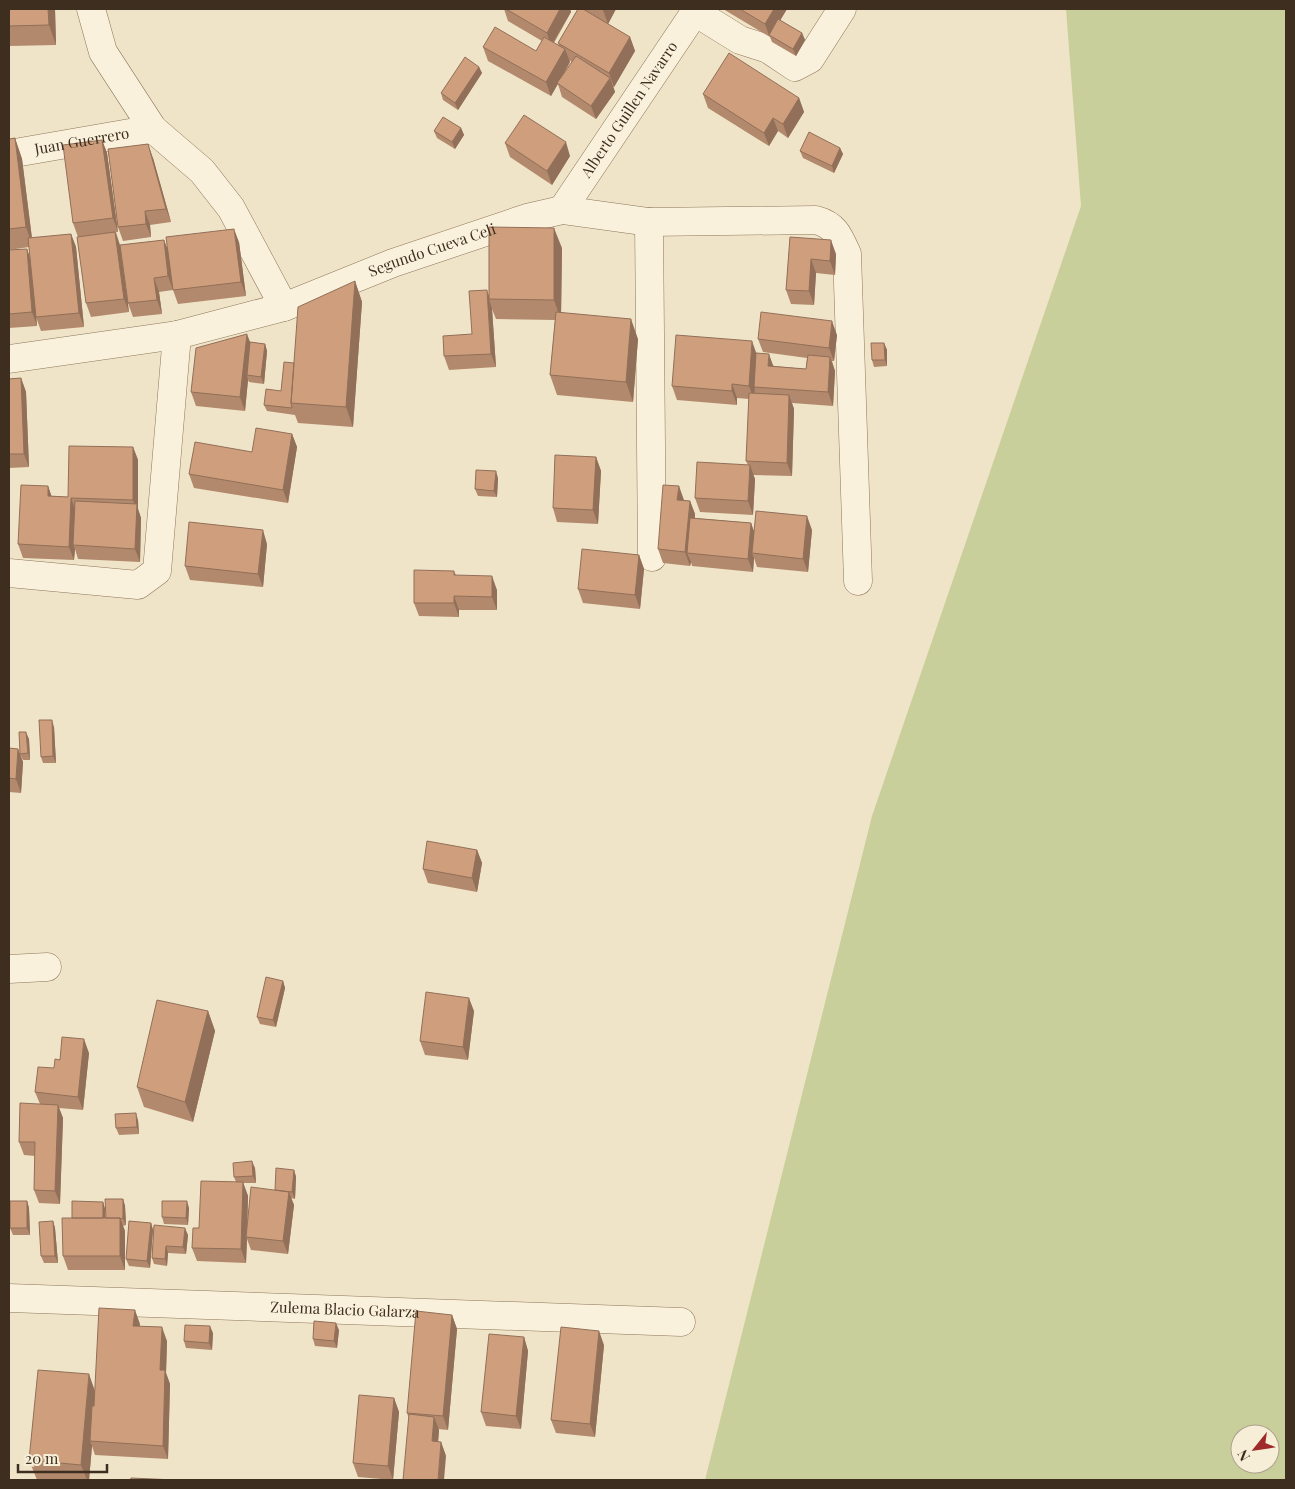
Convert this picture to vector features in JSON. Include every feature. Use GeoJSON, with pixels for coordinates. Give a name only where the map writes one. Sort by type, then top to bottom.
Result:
{"type":"FeatureCollection","features":[{"type":"Feature","properties":{"kind":"street"},"geometry":{"type":"LineString","coordinates":[[91,9],[103,52],[154,129],[202,171],[231,208],[284,307]]}},
{"type":"Feature","properties":{"kind":"street"},"geometry":{"type":"LineString","coordinates":[[696,10],[740,40],[768,49],[795,67],[810,59],[842,9]]}},
{"type":"Feature","properties":{"kind":"street","name":"Alberto Guillen Navarro"},"geometry":{"type":"LineString","coordinates":[[562,210],[696,10]]}},
{"type":"Feature","properties":{"kind":"street","name":"Juan Guerrero"},"geometry":{"type":"LineString","coordinates":[[9,154],[154,129]]}},
{"type":"Feature","properties":{"kind":"street","name":"Segundo Cueva Celi"},"geometry":{"type":"LineString","coordinates":[[9,359],[177,335],[284,307],[394,263],[527,218],[562,210],[649,222],[816,220],[827,223],[836,230],[847,254],[858,582]]}},
{"type":"Feature","properties":{"kind":"street"},"geometry":{"type":"LineString","coordinates":[[649,222],[652,557]]}},
{"type":"Feature","properties":{"kind":"street"},"geometry":{"type":"LineString","coordinates":[[9,573],[138,585],[157,571],[177,335]]}},
{"type":"Feature","properties":{"kind":"street"},"geometry":{"type":"LineString","coordinates":[[9,969],[47,967]]}},
{"type":"Feature","properties":{"kind":"street","name":"Zulema Blacio Galarza"},"geometry":{"type":"LineString","coordinates":[[9,1298],[681,1322]]}},
{"type":"Feature","properties":{"kind":"green space"},"geometry":{"type":"Polygon","coordinates":[[[1066,9],[1286,9],[1286,1480],[705,1480],[872,816],[1081,206],[1066,9]]]}},
{"type":"Feature","properties":{"kind":"building"},"geometry":{"type":"Polygon","coordinates":[[[9,9],[48,9],[49,25],[9,26],[9,9]]]}},
{"type":"Feature","properties":{"kind":"building"},"geometry":{"type":"Polygon","coordinates":[[[506,9],[560,9],[547,33],[506,9]]]}},
{"type":"Feature","properties":{"kind":"building"},"geometry":{"type":"Polygon","coordinates":[[[578,9],[583,9],[630,37],[609,73],[558,43],[578,9]]]}},
{"type":"Feature","properties":{"kind":"building"},"geometry":{"type":"Polygon","coordinates":[[[740,9],[774,9],[765,24],[740,9]]]}},
{"type":"Feature","properties":{"kind":"building"},"geometry":{"type":"Polygon","coordinates":[[[778,19],[802,33],[793,49],[769,35],[778,19]]]}},
{"type":"Feature","properties":{"kind":"building"},"geometry":{"type":"Polygon","coordinates":[[[495,27],[536,51],[544,37],[565,49],[546,82],[483,47],[495,27]]]}},
{"type":"Feature","properties":{"kind":"building"},"geometry":{"type":"Polygon","coordinates":[[[729,53],[799,98],[783,124],[773,118],[764,133],[703,94],[729,53]]]}},
{"type":"Feature","properties":{"kind":"building"},"geometry":{"type":"Polygon","coordinates":[[[576,56],[610,78],[591,106],[557,83],[576,56]]]}},
{"type":"Feature","properties":{"kind":"building"},"geometry":{"type":"Polygon","coordinates":[[[465,57],[479,67],[455,103],[441,93],[465,57]]]}},
{"type":"Feature","properties":{"kind":"building"},"geometry":{"type":"Polygon","coordinates":[[[524,115],[566,142],[547,171],[505,143],[524,115]]]}},
{"type":"Feature","properties":{"kind":"building"},"geometry":{"type":"Polygon","coordinates":[[[443,117],[461,128],[452,142],[434,131],[443,117]]]}},
{"type":"Feature","properties":{"kind":"building"},"geometry":{"type":"Polygon","coordinates":[[[809,132],[840,148],[832,166],[800,151],[809,132]]]}},
{"type":"Feature","properties":{"kind":"building"},"geometry":{"type":"Polygon","coordinates":[[[15,138],[26,227],[9,229],[9,139],[15,138]]]}},
{"type":"Feature","properties":{"kind":"building"},"geometry":{"type":"Polygon","coordinates":[[[102,140],[113,218],[73,223],[63,145],[102,140]]]}},
{"type":"Feature","properties":{"kind":"building"},"geometry":{"type":"Polygon","coordinates":[[[148,144],[166,209],[145,211],[146,224],[118,227],[108,149],[148,144]]]}},
{"type":"Feature","properties":{"kind":"building"},"geometry":{"type":"Polygon","coordinates":[[[489,227],[554,228],[554,300],[489,299],[489,227]]]}},
{"type":"Feature","properties":{"kind":"building"},"geometry":{"type":"Polygon","coordinates":[[[234,229],[241,282],[173,290],[166,237],[234,229]]]}},
{"type":"Feature","properties":{"kind":"building"},"geometry":{"type":"Polygon","coordinates":[[[115,232],[124,299],[86,303],[77,237],[115,232]]]}},
{"type":"Feature","properties":{"kind":"building"},"geometry":{"type":"Polygon","coordinates":[[[71,234],[79,313],[36,317],[28,238],[71,234]]]}},
{"type":"Feature","properties":{"kind":"building"},"geometry":{"type":"Polygon","coordinates":[[[790,237],[831,240],[830,261],[811,259],[809,291],[786,290],[790,237]]]}},
{"type":"Feature","properties":{"kind":"building"},"geometry":{"type":"Polygon","coordinates":[[[164,240],[168,276],[154,278],[157,300],[128,303],[120,245],[164,240]]]}},
{"type":"Feature","properties":{"kind":"building"},"geometry":{"type":"Polygon","coordinates":[[[27,249],[32,312],[9,314],[9,250],[27,249]]]}},
{"type":"Feature","properties":{"kind":"building"},"geometry":{"type":"Polygon","coordinates":[[[355,281],[346,407],[291,403],[298,307],[355,281]]]}},
{"type":"Feature","properties":{"kind":"building"},"geometry":{"type":"Polygon","coordinates":[[[487,290],[491,354],[444,356],[443,336],[472,334],[469,291],[487,290]]]}},
{"type":"Feature","properties":{"kind":"building"},"geometry":{"type":"Polygon","coordinates":[[[556,312],[631,319],[626,382],[550,375],[556,312]]]}},
{"type":"Feature","properties":{"kind":"building"},"geometry":{"type":"Polygon","coordinates":[[[761,312],[832,321],[829,348],[758,339],[761,312]]]}},
{"type":"Feature","properties":{"kind":"building"},"geometry":{"type":"Polygon","coordinates":[[[247,334],[240,397],[191,392],[196,348],[247,334]]]}},
{"type":"Feature","properties":{"kind":"building"},"geometry":{"type":"Polygon","coordinates":[[[676,335],[752,341],[749,386],[732,384],[732,391],[672,386],[676,335]]]}},
{"type":"Feature","properties":{"kind":"building"},"geometry":{"type":"Polygon","coordinates":[[[250,342],[265,344],[261,377],[247,375],[250,342]]]}},
{"type":"Feature","properties":{"kind":"building"},"geometry":{"type":"Polygon","coordinates":[[[871,343],[884,343],[885,360],[872,360],[871,343]]]}},
{"type":"Feature","properties":{"kind":"building"},"geometry":{"type":"Polygon","coordinates":[[[756,353],[769,354],[768,366],[806,369],[808,355],[830,357],[828,392],[754,387],[756,353]]]}},
{"type":"Feature","properties":{"kind":"building"},"geometry":{"type":"Polygon","coordinates":[[[284,362],[294,363],[292,408],[264,405],[266,389],[281,391],[284,362]]]}},
{"type":"Feature","properties":{"kind":"building"},"geometry":{"type":"Polygon","coordinates":[[[21,378],[24,454],[9,454],[9,379],[21,378]]]}},
{"type":"Feature","properties":{"kind":"building"},"geometry":{"type":"Polygon","coordinates":[[[749,393],[789,395],[787,463],[746,461],[749,393]]]}},
{"type":"Feature","properties":{"kind":"building"},"geometry":{"type":"Polygon","coordinates":[[[256,428],[292,434],[283,490],[189,474],[195,442],[252,452],[256,428]]]}},
{"type":"Feature","properties":{"kind":"building"},"geometry":{"type":"Polygon","coordinates":[[[69,446],[133,447],[133,500],[71,498],[69,547],[18,544],[21,485],[48,486],[48,496],[68,497],[69,446]]]}},
{"type":"Feature","properties":{"kind":"building"},"geometry":{"type":"Polygon","coordinates":[[[555,455],[596,457],[593,510],[553,508],[555,455]]]}},
{"type":"Feature","properties":{"kind":"building"},"geometry":{"type":"Polygon","coordinates":[[[697,462],[750,465],[748,501],[695,498],[697,462]]]}},
{"type":"Feature","properties":{"kind":"building"},"geometry":{"type":"Polygon","coordinates":[[[476,470],[496,471],[494,491],[475,489],[476,470]]]}},
{"type":"Feature","properties":{"kind":"building"},"geometry":{"type":"Polygon","coordinates":[[[663,485],[679,486],[677,500],[690,501],[685,552],[658,549],[663,485]]]}},
{"type":"Feature","properties":{"kind":"building"},"geometry":{"type":"Polygon","coordinates":[[[75,501],[137,504],[135,549],[73,545],[75,501]]]}},
{"type":"Feature","properties":{"kind":"building"},"geometry":{"type":"Polygon","coordinates":[[[756,511],[807,516],[803,559],[752,553],[756,511]]]}},
{"type":"Feature","properties":{"kind":"building"},"geometry":{"type":"Polygon","coordinates":[[[690,518],[751,523],[748,559],[687,553],[690,518]]]}},
{"type":"Feature","properties":{"kind":"building"},"geometry":{"type":"Polygon","coordinates":[[[189,522],[263,530],[258,574],[185,566],[189,522]]]}},
{"type":"Feature","properties":{"kind":"building"},"geometry":{"type":"Polygon","coordinates":[[[582,549],[639,555],[635,595],[578,589],[582,549]]]}},
{"type":"Feature","properties":{"kind":"building"},"geometry":{"type":"Polygon","coordinates":[[[414,570],[454,571],[454,575],[492,576],[492,597],[454,596],[454,603],[414,603],[414,570]]]}},
{"type":"Feature","properties":{"kind":"building"},"geometry":{"type":"Polygon","coordinates":[[[39,720],[52,720],[53,756],[41,757],[39,720]]]}},
{"type":"Feature","properties":{"kind":"building"},"geometry":{"type":"Polygon","coordinates":[[[19,732],[26,732],[28,753],[20,754],[19,732]]]}},
{"type":"Feature","properties":{"kind":"building"},"geometry":{"type":"Polygon","coordinates":[[[9,748],[18,749],[16,779],[9,778],[9,748]]]}},
{"type":"Feature","properties":{"kind":"building"},"geometry":{"type":"Polygon","coordinates":[[[427,841],[477,850],[472,878],[423,869],[427,841]]]}},
{"type":"Feature","properties":{"kind":"building"},"geometry":{"type":"Polygon","coordinates":[[[266,977],[283,981],[273,1020],[257,1017],[266,977]]]}},
{"type":"Feature","properties":{"kind":"building"},"geometry":{"type":"Polygon","coordinates":[[[426,992],[469,998],[463,1047],[420,1041],[426,992]]]}},
{"type":"Feature","properties":{"kind":"building"},"geometry":{"type":"Polygon","coordinates":[[[157,1000],[208,1011],[185,1102],[137,1087],[157,1000]]]}},
{"type":"Feature","properties":{"kind":"building"},"geometry":{"type":"Polygon","coordinates":[[[62,1037],[84,1039],[78,1097],[35,1092],[38,1067],[54,1068],[55,1059],[60,1060],[62,1037]]]}},
{"type":"Feature","properties":{"kind":"building"},"geometry":{"type":"Polygon","coordinates":[[[20,1103],[58,1105],[55,1191],[34,1190],[35,1142],[19,1142],[20,1103]]]}},
{"type":"Feature","properties":{"kind":"building"},"geometry":{"type":"Polygon","coordinates":[[[136,1113],[137,1127],[116,1128],[115,1114],[136,1113]]]}},
{"type":"Feature","properties":{"kind":"building"},"geometry":{"type":"Polygon","coordinates":[[[252,1161],[253,1176],[234,1177],[233,1163],[252,1161]]]}},
{"type":"Feature","properties":{"kind":"building"},"geometry":{"type":"Polygon","coordinates":[[[276,1168],[294,1170],[292,1192],[275,1190],[276,1168]]]}},
{"type":"Feature","properties":{"kind":"building"},"geometry":{"type":"Polygon","coordinates":[[[201,1181],[243,1182],[241,1249],[192,1248],[193,1228],[199,1228],[201,1181]]]}},
{"type":"Feature","properties":{"kind":"building"},"geometry":{"type":"Polygon","coordinates":[[[251,1187],[289,1192],[283,1241],[246,1237],[251,1187]]]}},
{"type":"Feature","properties":{"kind":"building"},"geometry":{"type":"Polygon","coordinates":[[[105,1199],[123,1199],[123,1218],[106,1218],[105,1199]]]}},
{"type":"Feature","properties":{"kind":"building"},"geometry":{"type":"Polygon","coordinates":[[[10,1201],[27,1201],[27,1228],[10,1228],[10,1201]]]}},
{"type":"Feature","properties":{"kind":"building"},"geometry":{"type":"Polygon","coordinates":[[[72,1201],[103,1202],[103,1218],[72,1218],[72,1201]]]}},
{"type":"Feature","properties":{"kind":"building"},"geometry":{"type":"Polygon","coordinates":[[[162,1201],[187,1201],[186,1218],[162,1217],[162,1201]]]}},
{"type":"Feature","properties":{"kind":"building"},"geometry":{"type":"Polygon","coordinates":[[[62,1218],[120,1218],[120,1256],[63,1256],[62,1218]]]}},
{"type":"Feature","properties":{"kind":"building"},"geometry":{"type":"Polygon","coordinates":[[[53,1221],[55,1256],[41,1256],[39,1222],[53,1221]]]}},
{"type":"Feature","properties":{"kind":"building"},"geometry":{"type":"Polygon","coordinates":[[[129,1221],[151,1223],[147,1261],[126,1259],[129,1221]]]}},
{"type":"Feature","properties":{"kind":"building"},"geometry":{"type":"Polygon","coordinates":[[[154,1225],[185,1228],[183,1247],[166,1246],[165,1259],[152,1258],[154,1225]]]}},
{"type":"Feature","properties":{"kind":"building"},"geometry":{"type":"Polygon","coordinates":[[[99,1308],[135,1310],[133,1326],[162,1327],[160,1370],[165,1370],[163,1446],[90,1441],[92,1406],[94,1406],[99,1308]]]}},
{"type":"Feature","properties":{"kind":"building"},"geometry":{"type":"Polygon","coordinates":[[[416,1311],[452,1315],[443,1416],[407,1413],[416,1311]]]}},
{"type":"Feature","properties":{"kind":"building"},"geometry":{"type":"Polygon","coordinates":[[[314,1321],[336,1323],[334,1341],[313,1339],[314,1321]]]}},
{"type":"Feature","properties":{"kind":"building"},"geometry":{"type":"Polygon","coordinates":[[[185,1325],[210,1326],[209,1343],[184,1341],[185,1325]]]}},
{"type":"Feature","properties":{"kind":"building"},"geometry":{"type":"Polygon","coordinates":[[[561,1327],[599,1331],[590,1424],[551,1420],[561,1327]]]}},
{"type":"Feature","properties":{"kind":"building"},"geometry":{"type":"Polygon","coordinates":[[[489,1334],[524,1337],[516,1416],[481,1412],[489,1334]]]}},
{"type":"Feature","properties":{"kind":"building"},"geometry":{"type":"Polygon","coordinates":[[[38,1370],[89,1374],[81,1465],[29,1460],[38,1370]]]}},
{"type":"Feature","properties":{"kind":"building"},"geometry":{"type":"Polygon","coordinates":[[[359,1395],[394,1398],[388,1466],[353,1463],[359,1395]]]}},
{"type":"Feature","properties":{"kind":"building"},"geometry":{"type":"Polygon","coordinates":[[[409,1414],[434,1417],[432,1441],[441,1442],[438,1480],[403,1480],[409,1414]]]}},
{"type":"Feature","properties":{"kind":"building"},"geometry":{"type":"Polygon","coordinates":[[[131,1478],[175,1480],[130,1480],[131,1478]]]}}]}
